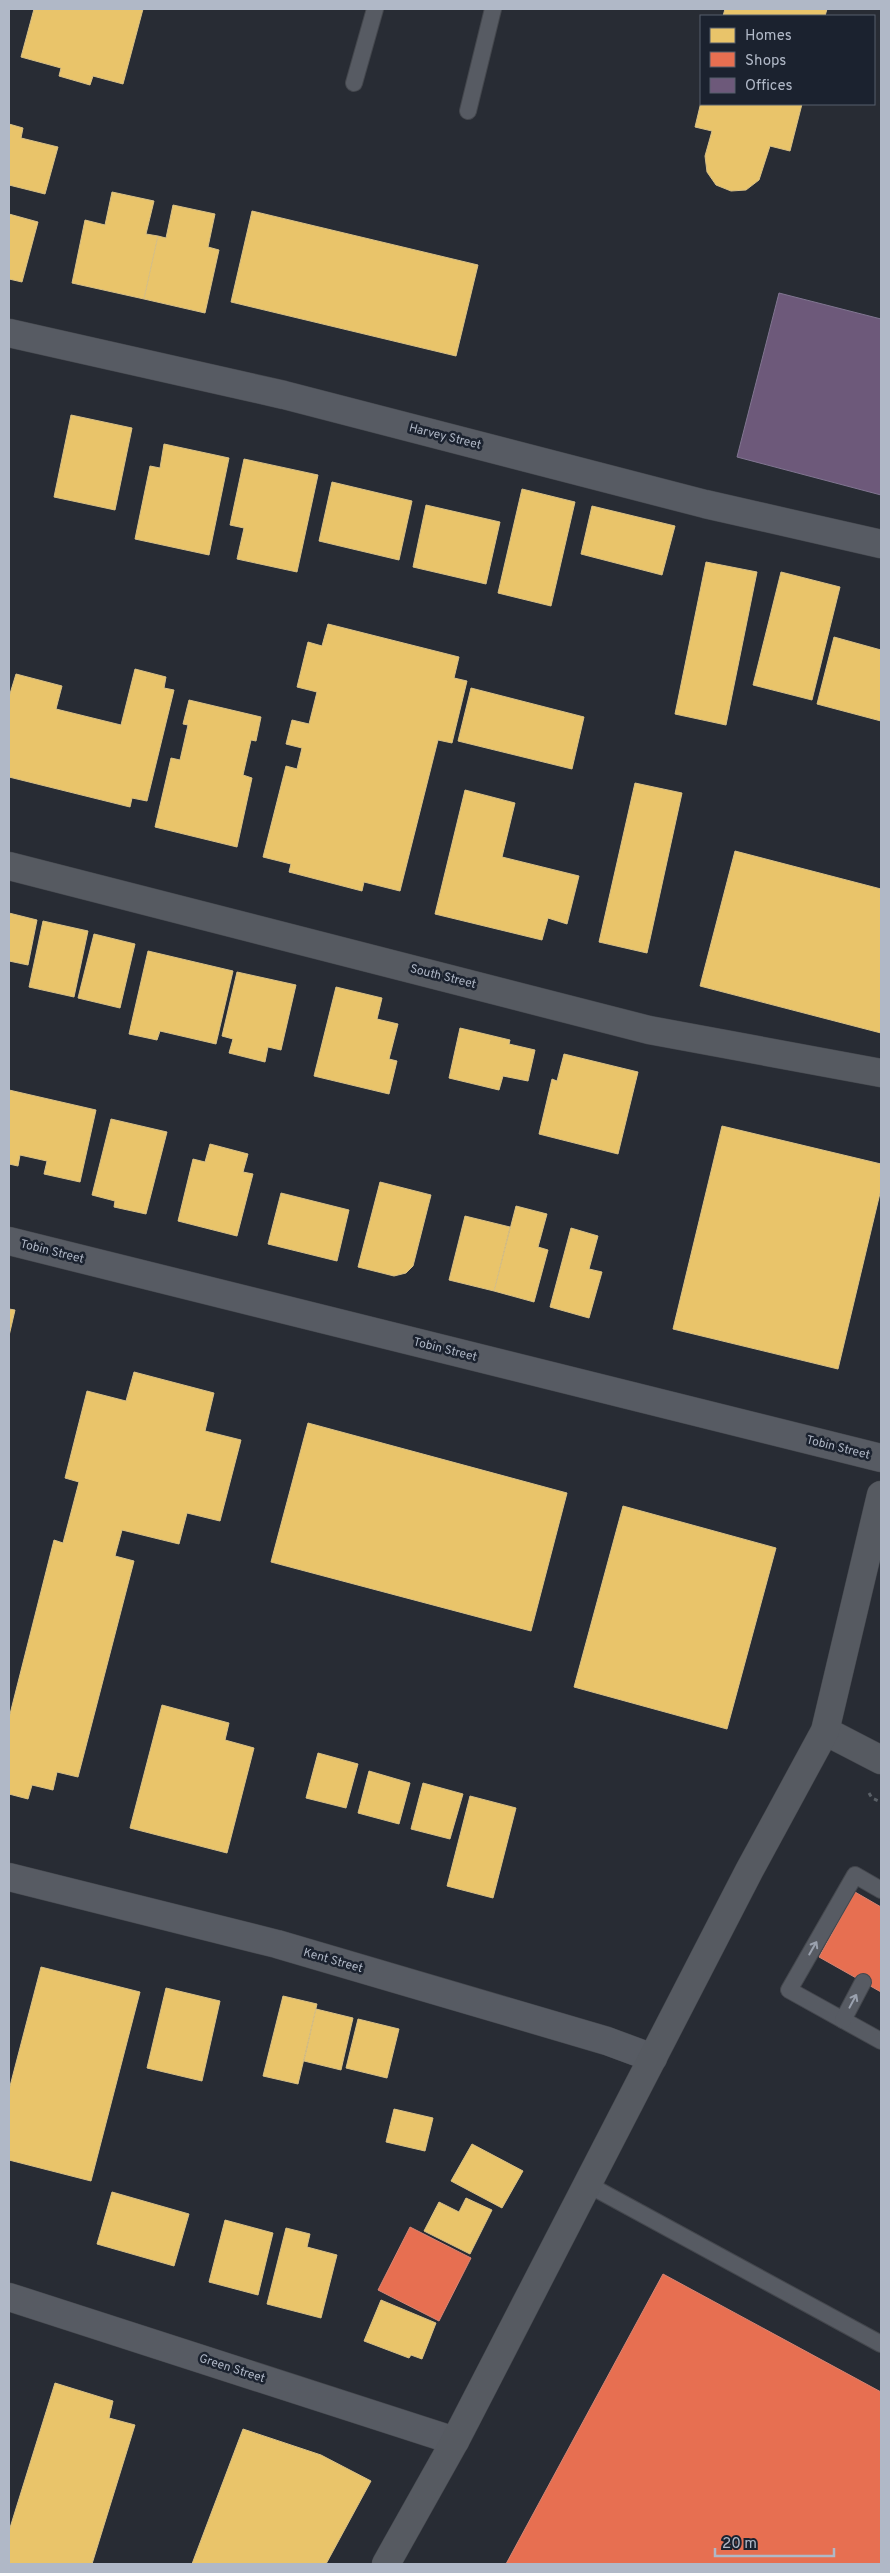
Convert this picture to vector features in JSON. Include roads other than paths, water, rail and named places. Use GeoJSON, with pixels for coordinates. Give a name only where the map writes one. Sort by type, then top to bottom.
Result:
{"type":"FeatureCollection","features":[{"type":"Feature","properties":{"kind":"street","name":"Harvey Street"},"geometry":{"type":"LineString","coordinates":[[9,333],[284,395],[706,504],[881,544]]}},
{"type":"Feature","properties":{"kind":"street","name":"South Street"},"geometry":{"type":"LineString","coordinates":[[9,866],[649,1030],[881,1074]]}},
{"type":"Feature","properties":{"kind":"street","name":"Tobin Street"},"geometry":{"type":"LineString","coordinates":[[9,1241],[881,1458]]}},
{"type":"Feature","properties":{"kind":"street"},"geometry":{"type":"LineString","coordinates":[[389,2563],[455,2441],[749,1872],[825,1731],[881,1495]]}},
{"type":"Feature","properties":{"kind":"street"},"geometry":{"type":"LineString","coordinates":[[825,1731],[881,1760]]}},
{"type":"Feature","properties":{"kind":"street","name":"Kent Street"},"geometry":{"type":"LineString","coordinates":[[9,1877],[277,1944],[607,2041],[653,2058]]}},
{"type":"Feature","properties":{"kind":"street","name":"Green Street"},"geometry":{"type":"LineString","coordinates":[[9,2297],[455,2441]]}},
{"type":"Feature","properties":{"kind":"lane"},"geometry":{"type":"LineString","coordinates":[[354,83],[374,9]]}},
{"type":"Feature","properties":{"kind":"lane"},"geometry":{"type":"LineString","coordinates":[[468,111],[493,9]]}},
{"type":"Feature","properties":{"kind":"lane"},"geometry":{"type":"LineString","coordinates":[[881,1890],[855,1875],[789,1990],[881,2041]]}},
{"type":"Feature","properties":{"kind":"lane"},"geometry":{"type":"LineString","coordinates":[[843,2020],[863,1982]]}},
{"type":"Feature","properties":{"kind":"lane"},"geometry":{"type":"LineString","coordinates":[[587,2184],[881,2344]]}}]}
